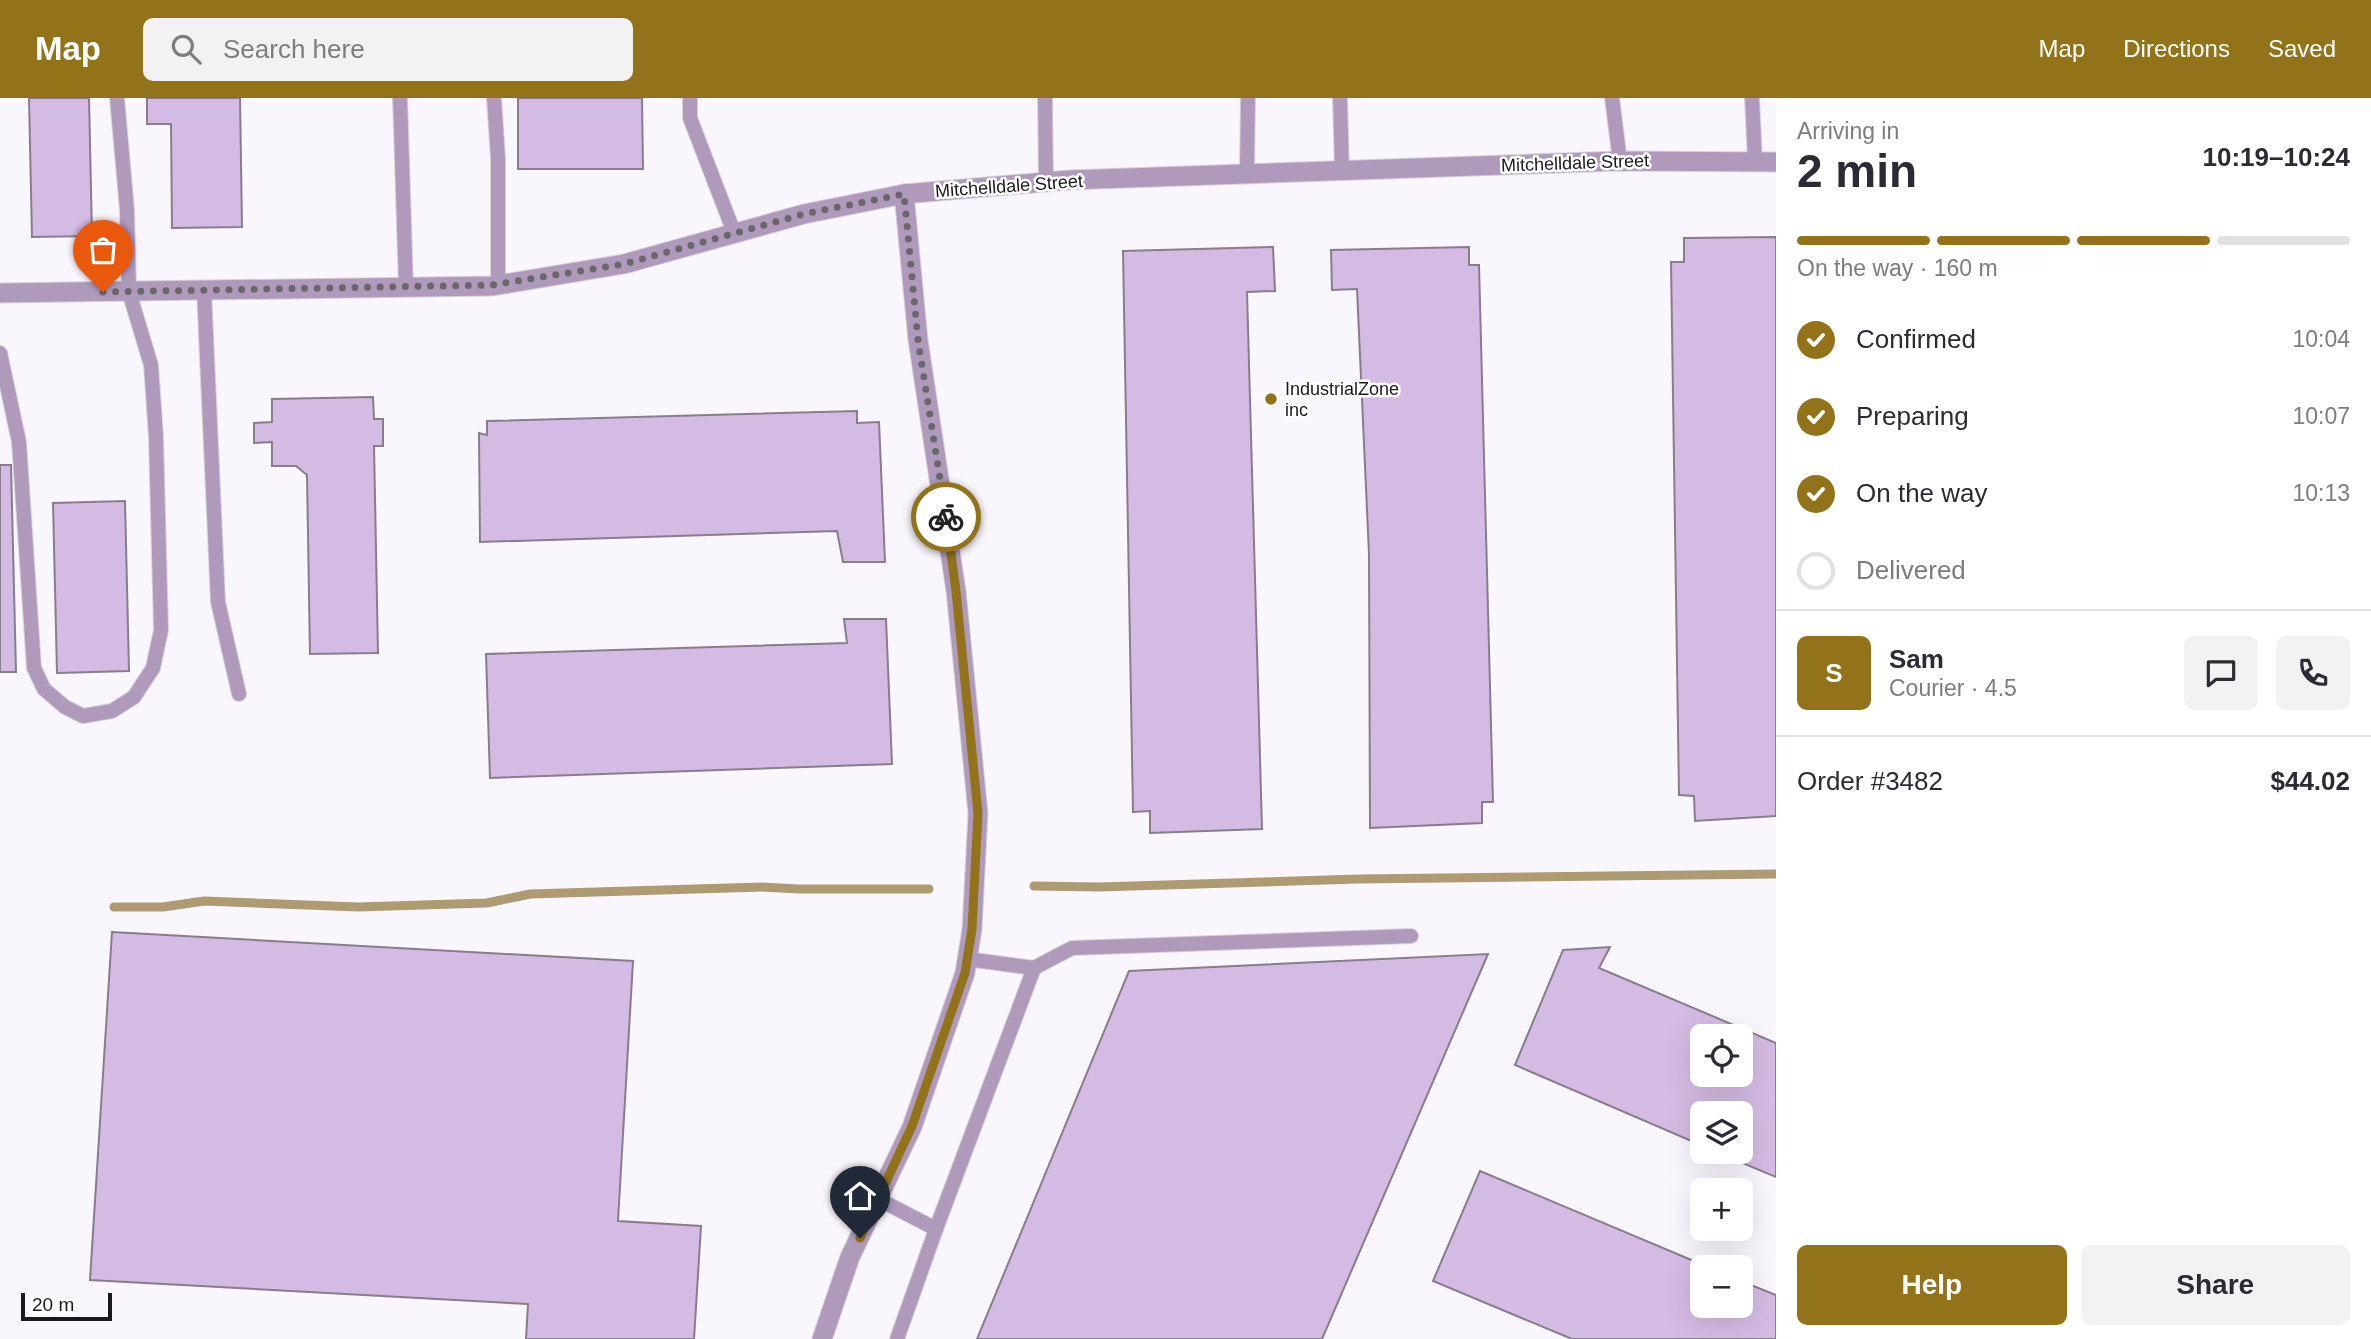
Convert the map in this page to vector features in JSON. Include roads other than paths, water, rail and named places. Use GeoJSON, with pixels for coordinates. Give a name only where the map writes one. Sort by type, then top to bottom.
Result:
{"type":"FeatureCollection","features":[{"type":"Feature","properties":{"kind":"street","name":"Mitchelldale Street"},"geometry":{"type":"LineString","coordinates":[[0,293],[498,285],[624,264],[804,214],[904,194],[1046,182],[1620,161],[1776,162]]}},
{"type":"Feature","properties":{"kind":"street"},"geometry":{"type":"LineString","coordinates":[[822,1339],[850,1257],[912,1126],[965,973],[972,929],[978,813],[956,591],[918,340],[904,194]]}},
{"type":"Feature","properties":{"kind":"lane"},"geometry":{"type":"LineString","coordinates":[[0,353],[19,442],[34,667],[44,689],[65,707],[83,716],[112,711],[134,697],[153,668],[161,630],[156,437],[151,365],[129,292],[127,210],[117,98]]}},
{"type":"Feature","properties":{"kind":"lane"},"geometry":{"type":"LineString","coordinates":[[400,98],[406,287]]}},
{"type":"Feature","properties":{"kind":"lane"},"geometry":{"type":"LineString","coordinates":[[494,98],[498,158],[498,285]]}},
{"type":"Feature","properties":{"kind":"lane"},"geometry":{"type":"LineString","coordinates":[[690,98],[690,118],[735,235]]}},
{"type":"Feature","properties":{"kind":"lane"},"geometry":{"type":"LineString","coordinates":[[1045,98],[1046,182]]}},
{"type":"Feature","properties":{"kind":"lane"},"geometry":{"type":"LineString","coordinates":[[1247,174],[1248,98]]}},
{"type":"Feature","properties":{"kind":"lane"},"geometry":{"type":"LineString","coordinates":[[1340,98],[1342,171]]}},
{"type":"Feature","properties":{"kind":"lane"},"geometry":{"type":"LineString","coordinates":[[1612,98],[1620,161]]}},
{"type":"Feature","properties":{"kind":"lane"},"geometry":{"type":"LineString","coordinates":[[1752,98],[1755,162]]}},
{"type":"Feature","properties":{"kind":"lane"},"geometry":{"type":"LineString","coordinates":[[204,290],[218,602],[239,694]]}},
{"type":"Feature","properties":{"kind":"lane"},"geometry":{"type":"LineString","coordinates":[[967,960],[1034,968],[1072,948],[1411,936]]}},
{"type":"Feature","properties":{"kind":"lane"},"geometry":{"type":"LineString","coordinates":[[897,1339],[1034,968]]}},
{"type":"Feature","properties":{"kind":"lane"},"geometry":{"type":"LineString","coordinates":[[878,1199],[936,1229]]}},
{"type":"Feature","properties":{"kind":"waterway"},"geometry":{"type":"LineString","coordinates":[[1034,886],[1776,874]]}},
{"type":"Feature","properties":{"kind":"waterway"},"geometry":{"type":"LineString","coordinates":[[114,907],[163,907],[204,901],[358,907],[487,903],[530,894],[762,887],[929,889]]}},
{"type":"Feature","properties":{"kind":"place","name":"IndustrialZone inc"},"geometry":{"type":"Point","coordinates":[1271,399]}}]}
